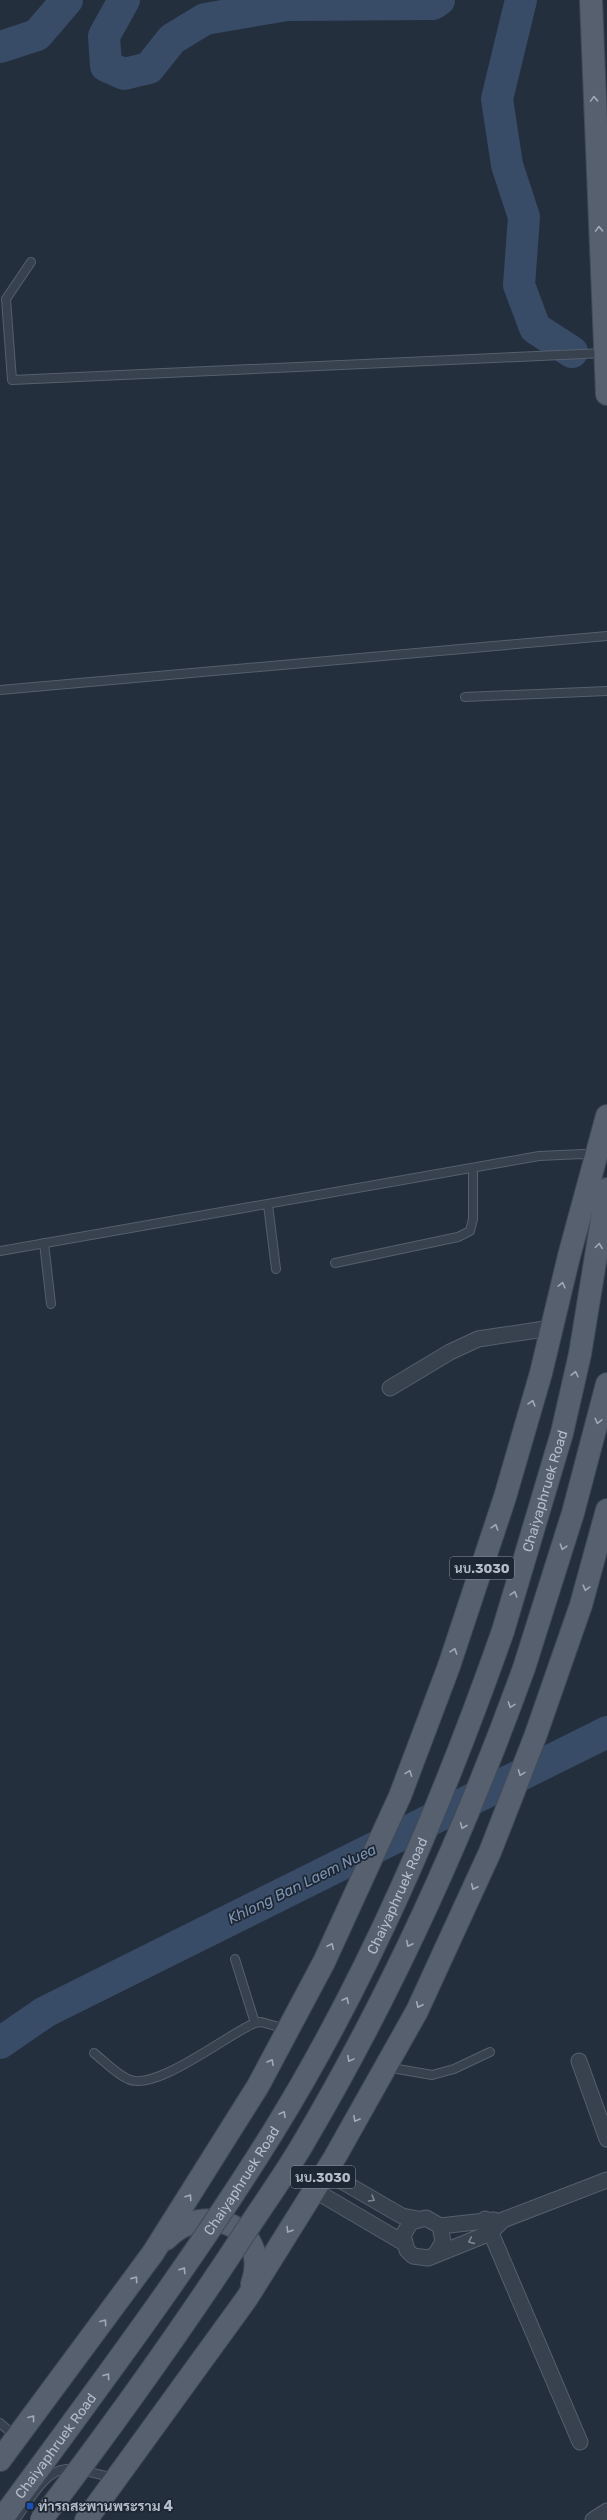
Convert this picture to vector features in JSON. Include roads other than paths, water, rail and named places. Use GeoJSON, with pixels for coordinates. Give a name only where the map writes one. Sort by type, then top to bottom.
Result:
{"type":"FeatureCollection","features":[{"type":"Feature","properties":{"kind":"main road"},"geometry":{"type":"LineString","coordinates":[[591,0],[607,394]]}},
{"type":"Feature","properties":{"kind":"main road"},"geometry":{"type":"LineString","coordinates":[[552,1325],[595,1156],[607,1116]]}},
{"type":"Feature","properties":{"kind":"main road","name":"Chaiyaphruek Road"},"geometry":{"type":"LineString","coordinates":[[1,2520],[168,2292],[273,2132],[346,2001],[416,1855],[451,1774],[503,1631],[562,1433],[581,1347],[607,1189]]}},
{"type":"Feature","properties":{"kind":"main road","name":"นบ.3030"},"geometry":{"type":"LineString","coordinates":[[0,2460],[153,2253],[225,2141],[289,2030],[353,1899],[393,1808],[400,1796],[449,1666],[505,1497],[552,1325]]}},
{"type":"Feature","properties":{"kind":"main road"},"geometry":{"type":"LineString","coordinates":[[41,2520],[198,2304],[308,2135],[416,1932],[476,1794],[524,1668],[573,1513],[607,1384]]}},
{"type":"Feature","properties":{"kind":"main road","name":"นบ.3030"},"geometry":{"type":"LineString","coordinates":[[86,2520],[247,2298],[326,2172],[417,2011],[490,1852],[535,1737],[601,1548],[607,1510]]}},
{"type":"Feature","properties":{"kind":"main road"},"geometry":{"type":"LineString","coordinates":[[153,2253],[181,2226],[203,2220],[226,2222],[238,2229],[251,2243],[256,2258],[255,2274],[247,2298]]}},
{"type":"Feature","properties":{"kind":"street"},"geometry":{"type":"LineString","coordinates":[[390,1388],[450,1352],[478,1339],[552,1325]]}},
{"type":"Feature","properties":{"kind":"street"},"geometry":{"type":"LineString","coordinates":[[579,2061],[607,2139]]}},
{"type":"Feature","properties":{"kind":"street"},"geometry":{"type":"LineString","coordinates":[[326,2172],[402,2216],[418,2219],[426,2218],[440,2226],[487,2226]]}},
{"type":"Feature","properties":{"kind":"street"},"geometry":{"type":"LineString","coordinates":[[314,2190],[404,2243],[413,2256],[428,2258],[487,2226],[607,2180]]}},
{"type":"Feature","properties":{"kind":"street"},"geometry":{"type":"LineString","coordinates":[[404,2243],[406,2228],[418,2219]]}},
{"type":"Feature","properties":{"kind":"street"},"geometry":{"type":"LineString","coordinates":[[435,2255],[444,2242],[440,2226]]}},
{"type":"Feature","properties":{"kind":"street"},"geometry":{"type":"LineString","coordinates":[[487,2226],[580,2442]]}},
{"type":"Feature","properties":{"kind":"street"},"geometry":{"type":"LineString","coordinates":[[594,2520],[607,2511]]}},
{"type":"Feature","properties":{"kind":"lane"},"geometry":{"type":"LineString","coordinates":[[31,262],[6,299],[12,380],[605,353]]}},
{"type":"Feature","properties":{"kind":"lane"},"geometry":{"type":"LineString","coordinates":[[0,690],[607,636]]}},
{"type":"Feature","properties":{"kind":"lane"},"geometry":{"type":"LineString","coordinates":[[465,697],[607,691]]}},
{"type":"Feature","properties":{"kind":"lane"},"geometry":{"type":"LineString","coordinates":[[0,1251],[268,1205],[539,1156],[582,1154],[595,1156]]}},
{"type":"Feature","properties":{"kind":"lane"},"geometry":{"type":"LineString","coordinates":[[334,1263],[458,1237],[470,1231],[473,1219],[473,1168]]}},
{"type":"Feature","properties":{"kind":"lane"},"geometry":{"type":"LineString","coordinates":[[268,1205],[276,1269]]}},
{"type":"Feature","properties":{"kind":"lane"},"geometry":{"type":"LineString","coordinates":[[44,1243],[51,1304]]}},
{"type":"Feature","properties":{"kind":"lane"},"geometry":{"type":"LineString","coordinates":[[235,1959],[255,2023]]}},
{"type":"Feature","properties":{"kind":"lane"},"geometry":{"type":"LineString","coordinates":[[94,2053],[128,2080],[139,2081],[157,2076],[210,2051],[255,2023],[261,2022],[289,2030]]}},
{"type":"Feature","properties":{"kind":"lane"},"geometry":{"type":"LineString","coordinates":[[385,2067],[432,2075],[454,2069],[490,2052]]}},
{"type":"Feature","properties":{"kind":"lane"},"geometry":{"type":"LineString","coordinates":[[0,2423],[17,2438]]}},
{"type":"Feature","properties":{"kind":"lane"},"geometry":{"type":"LineString","coordinates":[[15,2520],[46,2478],[59,2471],[72,2469],[116,2479]]}},
{"type":"Feature","properties":{"kind":"waterway"},"geometry":{"type":"LineString","coordinates":[[0,47],[37,35],[67,0]]}},
{"type":"Feature","properties":{"kind":"waterway"},"geometry":{"type":"LineString","coordinates":[[124,0],[104,36],[106,66],[124,74],[149,68],[172,39],[205,19],[287,5],[433,4],[439,0]]}},
{"type":"Feature","properties":{"kind":"waterway"},"geometry":{"type":"LineString","coordinates":[[521,0],[497,99],[507,165],[524,217],[519,285],[535,328],[572,352]]}},
{"type":"Feature","properties":{"kind":"waterway","name":"Khlong Ban Laem Nuea"},"geometry":{"type":"LineString","coordinates":[[0,2043],[45,2012],[607,1732]]}},
{"type":"Feature","properties":{"kind":"place","name":"ท่ารถสะพานพระราม 4"},"geometry":{"type":"Point","coordinates":[30,2506]}}]}
